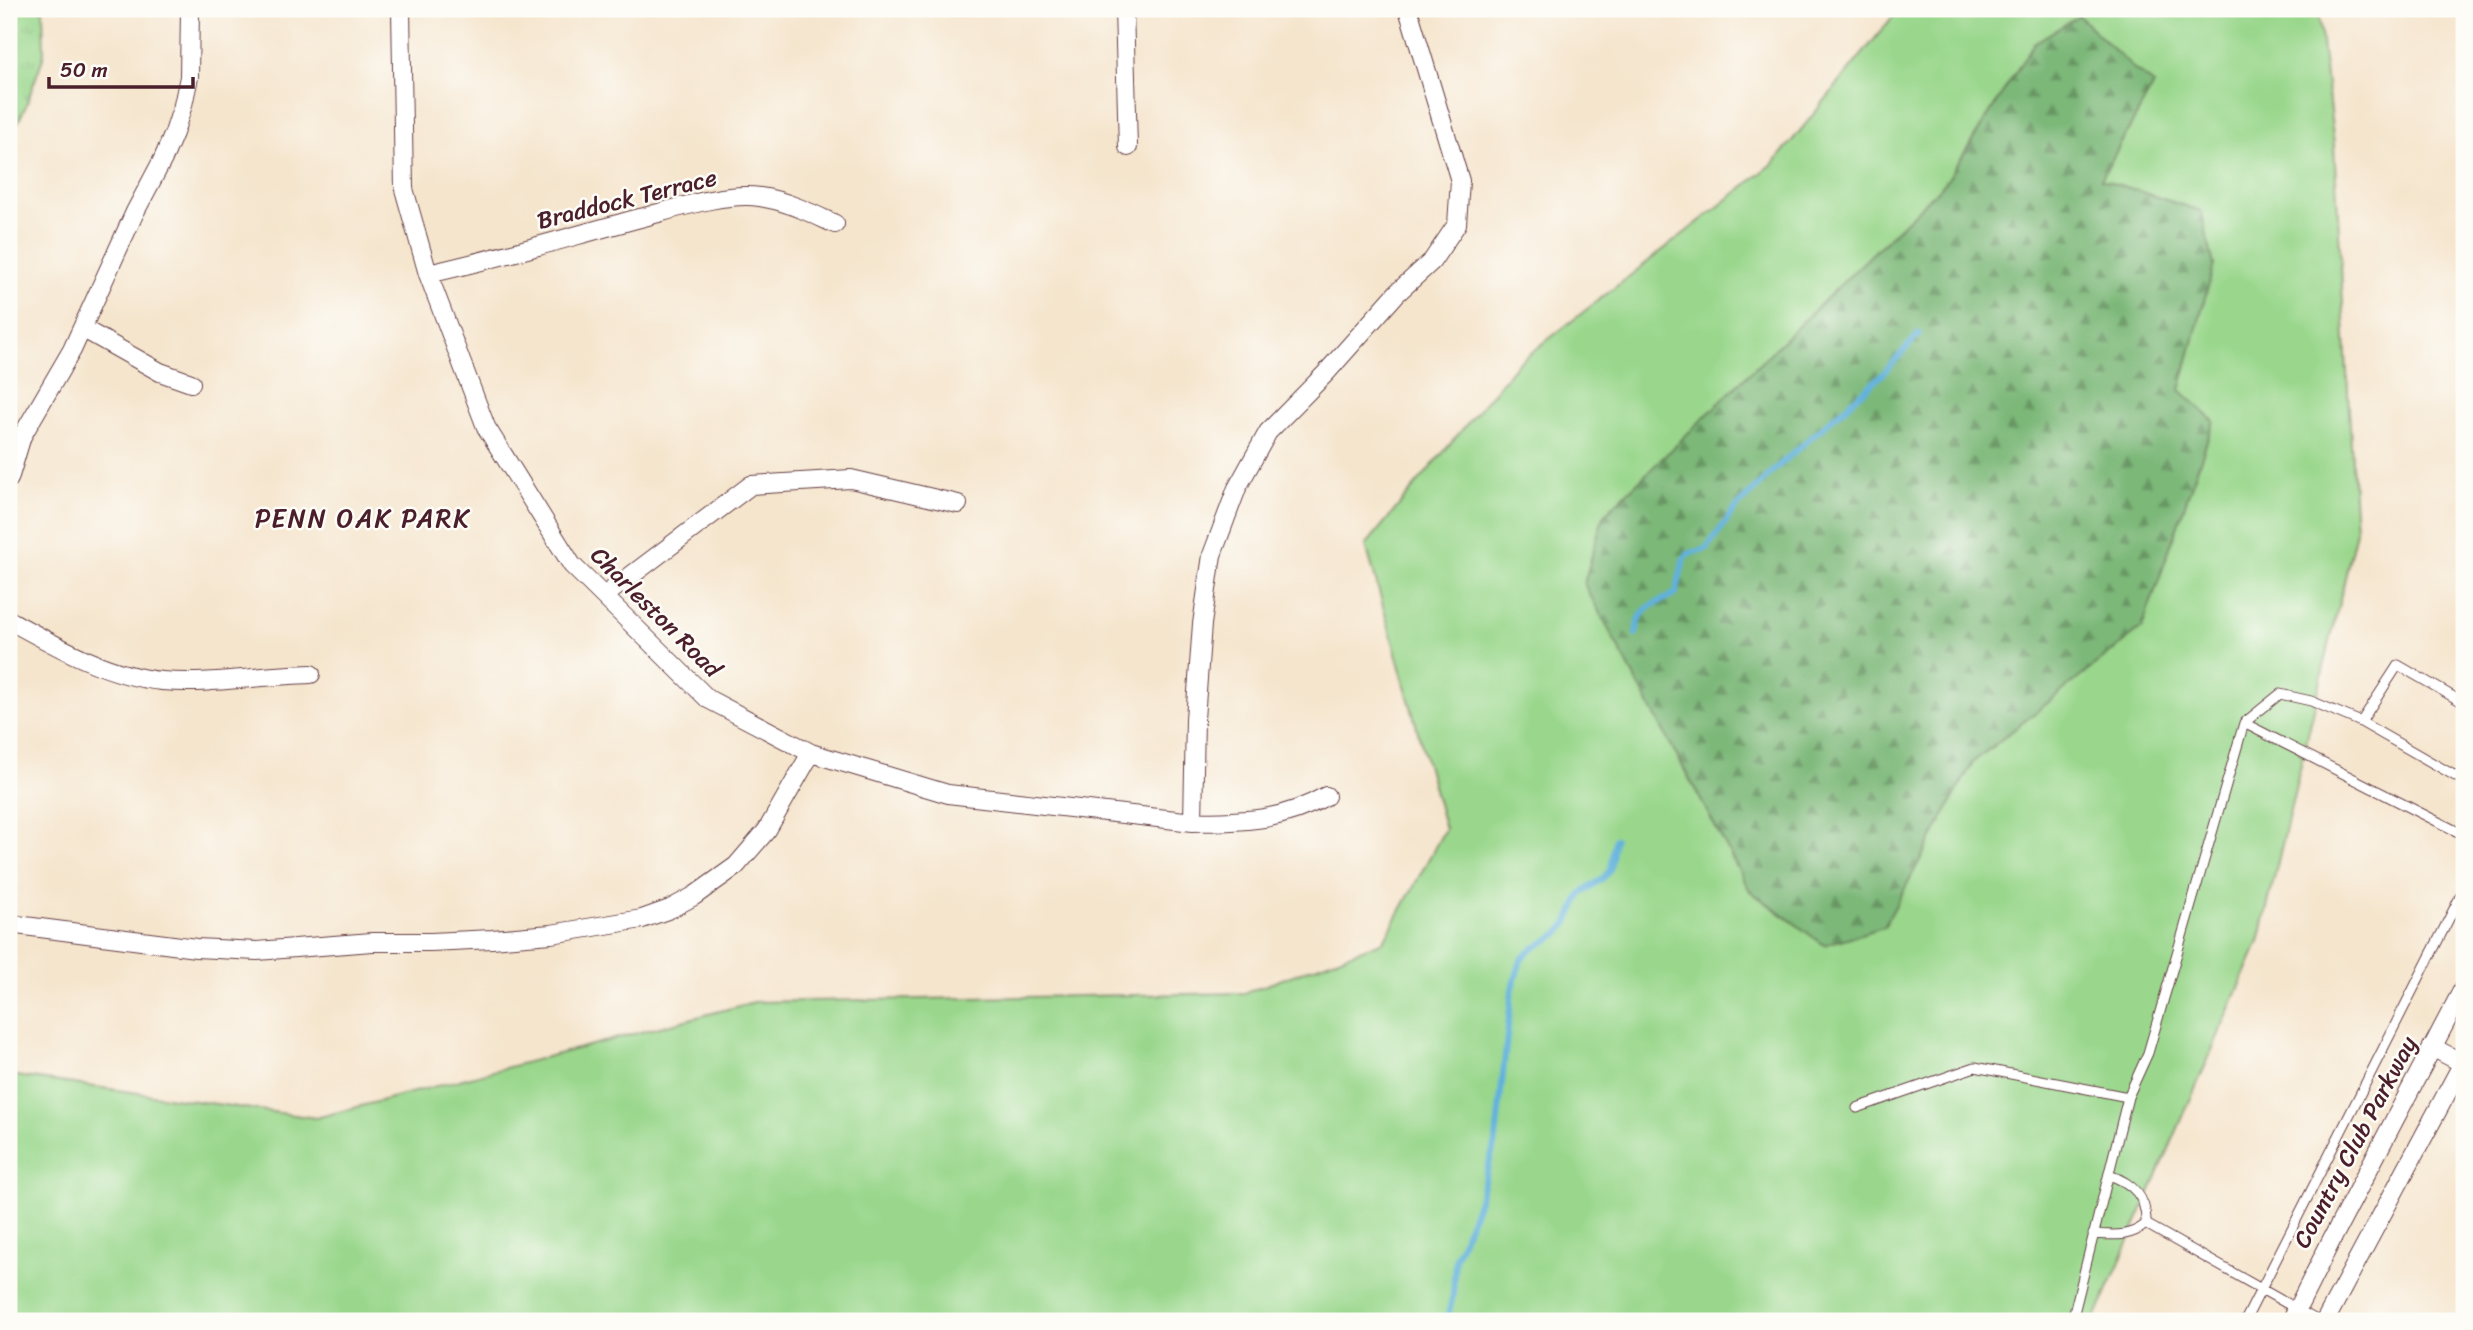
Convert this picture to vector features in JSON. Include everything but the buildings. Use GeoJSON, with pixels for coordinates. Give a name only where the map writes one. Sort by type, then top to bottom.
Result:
{"type":"FeatureCollection","features":[{"type":"Feature","properties":{"kind":"street"},"geometry":{"type":"LineString","coordinates":[[9,479],[15,433],[58,376],[135,212],[163,159],[183,105],[189,77],[190,9]]}},
{"type":"Feature","properties":{"kind":"street","name":"Charleston Road"},"geometry":{"type":"LineString","coordinates":[[401,9],[404,190],[428,274],[485,427],[572,565],[708,699],[811,753],[948,794],[1193,822],[1244,822],[1265,819],[1302,808],[1326,796]]}},
{"type":"Feature","properties":{"kind":"street"},"geometry":{"type":"LineString","coordinates":[[1124,9],[1128,147]]}},
{"type":"Feature","properties":{"kind":"street"},"geometry":{"type":"LineString","coordinates":[[1193,822],[1195,719],[1202,625],[1212,555],[1237,488],[1268,432],[1396,293],[1432,261],[1457,224],[1460,181],[1408,9]]}},
{"type":"Feature","properties":{"kind":"street","name":"Braddock Terrace"},"geometry":{"type":"LineString","coordinates":[[428,274],[503,257],[677,208],[729,199],[758,197],[782,202],[835,224]]}},
{"type":"Feature","properties":{"kind":"street"},"geometry":{"type":"LineString","coordinates":[[82,328],[160,372],[191,383]]}},
{"type":"Feature","properties":{"kind":"street"},"geometry":{"type":"LineString","coordinates":[[604,596],[751,485],[851,479],[958,503]]}},
{"type":"Feature","properties":{"kind":"street"},"geometry":{"type":"LineString","coordinates":[[9,620],[60,647],[142,678],[203,681],[312,674]]}},
{"type":"Feature","properties":{"kind":"street"},"geometry":{"type":"LineString","coordinates":[[9,924],[195,948],[257,951],[372,943],[492,939],[642,919],[694,897],[736,866],[767,830],[811,753]]}},
{"type":"Feature","properties":{"kind":"street","name":"Country Club Parkway"},"geometry":{"type":"LineString","coordinates":[[2294,1316],[2432,1047],[2462,995]]}},
{"type":"Feature","properties":{"kind":"street"},"geometry":{"type":"LineString","coordinates":[[2325,1321],[2464,1063],[2432,1047]]}},
{"type":"Feature","properties":{"kind":"lane"},"geometry":{"type":"LineString","coordinates":[[2361,722],[2398,665],[2464,703]]}},
{"type":"Feature","properties":{"kind":"lane"},"geometry":{"type":"LineString","coordinates":[[2071,1321],[2128,1097],[2148,1053],[2244,723],[2280,694],[2311,701],[2361,722],[2464,781]]}},
{"type":"Feature","properties":{"kind":"lane"},"geometry":{"type":"LineString","coordinates":[[2244,723],[2464,835]]}},
{"type":"Feature","properties":{"kind":"lane"},"geometry":{"type":"LineString","coordinates":[[2245,1321],[2464,889]]}},
{"type":"Feature","properties":{"kind":"lane"},"geometry":{"type":"LineString","coordinates":[[1857,1108],[1975,1067],[2128,1097]]}},
{"type":"Feature","properties":{"kind":"lane"},"geometry":{"type":"LineString","coordinates":[[2093,1234],[2136,1233],[2146,1224],[2146,1213],[2139,1192],[2109,1175]]}},
{"type":"Feature","properties":{"kind":"lane"},"geometry":{"type":"LineString","coordinates":[[2146,1224],[2263,1289],[2294,1316],[2318,1321]]}},
{"type":"Feature","properties":{"kind":"green space"},"geometry":{"type":"Polygon","coordinates":[[[9,9],[43,9],[44,55],[25,108],[9,139],[9,9]]]}},
{"type":"Feature","properties":{"kind":"green space"},"geometry":{"type":"Polygon","coordinates":[[[1899,9],[2318,9],[2334,145],[2356,531],[2259,942],[2094,1321],[9,1321],[9,1075],[316,1118],[754,1002],[1245,993],[1384,941],[1445,829],[1366,545],[1517,364],[1774,163],[1899,9]]]}},
{"type":"Feature","properties":{"kind":"green space"},"geometry":{"type":"Polygon","coordinates":[[[2079,16],[2135,70],[2154,84],[2101,179],[2201,211],[2214,265],[2180,390],[2214,421],[2142,628],[1973,762],[1884,927],[1824,945],[1750,891],[1584,584],[1603,516],[1946,182],[2034,43],[2079,16]]]}},
{"type":"Feature","properties":{"kind":"waterway"},"geometry":{"type":"LineString","coordinates":[[1636,634],[1645,611],[1676,593],[1684,559],[1688,554],[1707,548],[1735,509],[1776,468],[1882,375],[1919,334]]}},
{"type":"Feature","properties":{"kind":"waterway"},"geometry":{"type":"LineString","coordinates":[[1447,1321],[1453,1295],[1455,1259],[1478,1203],[1496,1139],[1512,990],[1521,960],[1529,951],[1558,934],[1567,924],[1581,894],[1610,870],[1615,839]]}},
{"type":"Feature","properties":{"kind":"waterway"},"geometry":{"type":"LineString","coordinates":[[9,1315],[24,1321]]}},
{"type":"Feature","properties":{"kind":"district","name":"PENN OAK PARK"},"geometry":{"type":"Point","coordinates":[363,518]}}]}
